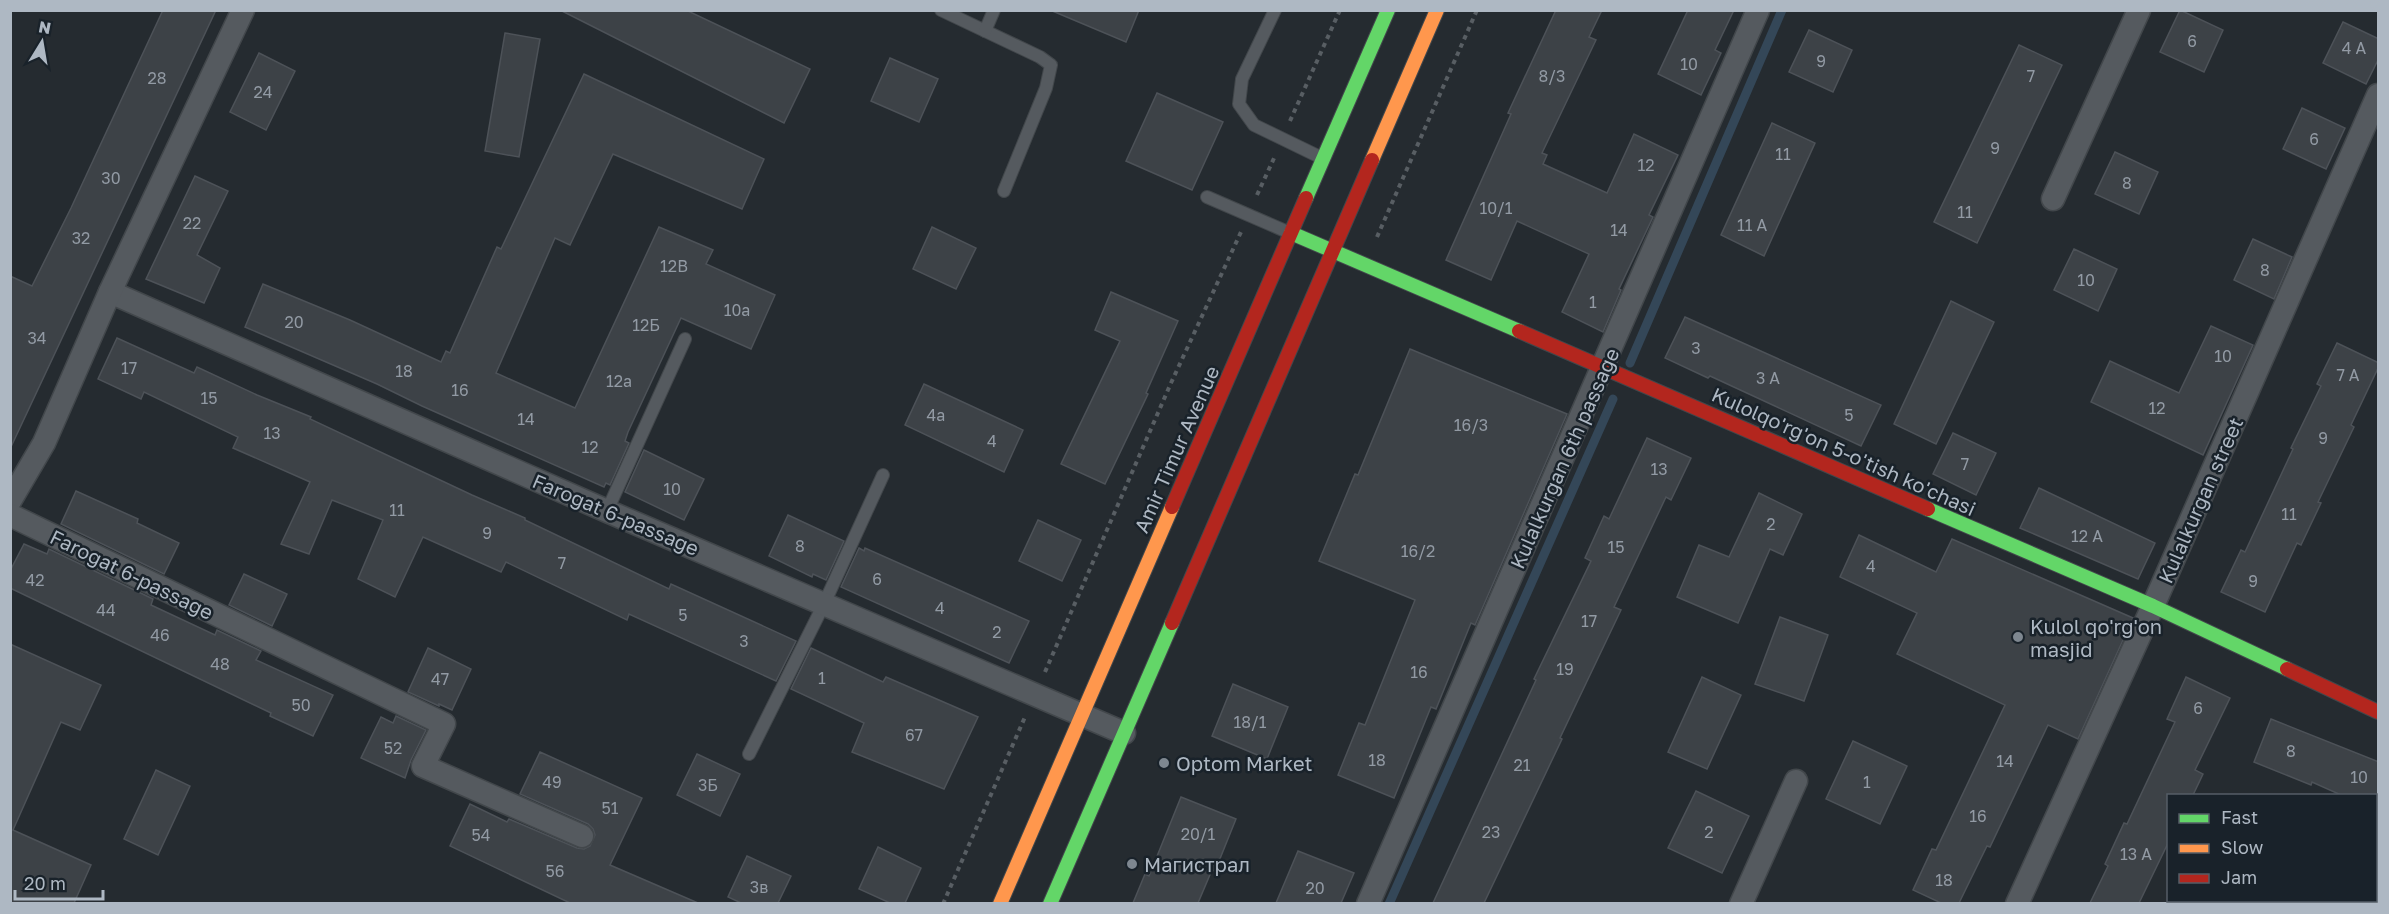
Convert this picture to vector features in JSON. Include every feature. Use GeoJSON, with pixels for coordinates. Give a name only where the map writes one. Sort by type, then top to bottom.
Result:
{"type":"FeatureCollection","features":[{"type":"Feature","properties":{"kind":"main road","name":"Amir Timur Avenue"},"geometry":{"type":"LineString","coordinates":[[1000,903],[1388,10]]}},
{"type":"Feature","properties":{"kind":"main road"},"geometry":{"type":"LineString","coordinates":[[1050,903],[1437,10]]}},
{"type":"Feature","properties":{"kind":"main road","name":"Kulolqo'rg'on 5-o'tish ko'chasi"},"geometry":{"type":"LineString","coordinates":[[1291,233],[2153,606],[2379,712]]}},
{"type":"Feature","properties":{"kind":"street"},"geometry":{"type":"LineString","coordinates":[[10,501],[44,443],[110,292],[243,10]]}},
{"type":"Feature","properties":{"kind":"street","name":"Kulalkurgan 6th passage"},"geometry":{"type":"LineString","coordinates":[[1368,903],[1758,10]]}},
{"type":"Feature","properties":{"kind":"street"},"geometry":{"type":"LineString","coordinates":[[2053,199],[2139,10]]}},
{"type":"Feature","properties":{"kind":"street","name":"Kulalkurgan street"},"geometry":{"type":"LineString","coordinates":[[2016,903],[2153,606],[2379,95]]}},
{"type":"Feature","properties":{"kind":"street","name":"Farogat 6-passage"},"geometry":{"type":"LineString","coordinates":[[110,292],[607,511],[1124,733]]}},
{"type":"Feature","properties":{"kind":"street","name":"Farogat 6-passage"},"geometry":{"type":"LineString","coordinates":[[10,515],[444,724],[423,766],[582,837]]}},
{"type":"Feature","properties":{"kind":"street"},"geometry":{"type":"LineString","coordinates":[[1741,903],[1796,781]]}},
{"type":"Feature","properties":{"kind":"lane"},"geometry":{"type":"LineString","coordinates":[[941,10],[1040,57],[1051,65],[1046,88],[1004,191]]}},
{"type":"Feature","properties":{"kind":"lane"},"geometry":{"type":"LineString","coordinates":[[985,31],[994,10]]}},
{"type":"Feature","properties":{"kind":"lane"},"geometry":{"type":"LineString","coordinates":[[1275,10],[1242,79],[1239,104],[1254,125],[1323,159]]}},
{"type":"Feature","properties":{"kind":"lane"},"geometry":{"type":"LineString","coordinates":[[1207,197],[1291,233]]}},
{"type":"Feature","properties":{"kind":"lane"},"geometry":{"type":"LineString","coordinates":[[607,511],[685,339]]}},
{"type":"Feature","properties":{"kind":"lane"},"geometry":{"type":"LineString","coordinates":[[748,754],[824,604],[883,475]]}},
{"type":"Feature","properties":{"kind":"path"},"geometry":{"type":"LineString","coordinates":[[943,903],[1171,383],[1340,10]]}},
{"type":"Feature","properties":{"kind":"path"},"geometry":{"type":"LineString","coordinates":[[1365,265],[1477,10]]}},
{"type":"Feature","properties":{"kind":"building"},"geometry":{"type":"Polygon","coordinates":[[[163,10],[216,10],[10,449],[10,276],[32,286],[163,10]]]}},
{"type":"Feature","properties":{"kind":"building"},"geometry":{"type":"Polygon","coordinates":[[[560,10],[686,10],[810,69],[784,123],[560,10]]]}},
{"type":"Feature","properties":{"kind":"building"},"geometry":{"type":"Polygon","coordinates":[[[1050,10],[1139,10],[1126,42],[1050,10]]]}},
{"type":"Feature","properties":{"kind":"building"},"geometry":{"type":"Polygon","coordinates":[[[1556,10],[1602,10],[1589,37],[1596,40],[1542,153],[1547,155],[1543,164],[1607,193],[1634,134],[1678,155],[1649,215],[1653,217],[1619,289],[1621,290],[1603,332],[1562,312],[1589,254],[1517,221],[1491,280],[1446,260],[1511,114],[1508,113],[1556,10]]]}},
{"type":"Feature","properties":{"kind":"building"},"geometry":{"type":"Polygon","coordinates":[[[1688,10],[1734,10],[1715,50],[1721,53],[1701,95],[1658,74],[1688,10]]]}},
{"type":"Feature","properties":{"kind":"building"},"geometry":{"type":"Polygon","coordinates":[[[2180,10],[2223,30],[2204,72],[2160,52],[2180,10]]]}},
{"type":"Feature","properties":{"kind":"building"},"geometry":{"type":"Polygon","coordinates":[[[2343,22],[2379,39],[2379,58],[2366,84],[2323,63],[2343,22]]]}},
{"type":"Feature","properties":{"kind":"building"},"geometry":{"type":"Polygon","coordinates":[[[1809,30],[1852,50],[1833,92],[1789,72],[1809,30]]]}},
{"type":"Feature","properties":{"kind":"building"},"geometry":{"type":"Polygon","coordinates":[[[505,33],[540,39],[519,157],[485,151],[505,33]]]}},
{"type":"Feature","properties":{"kind":"building"},"geometry":{"type":"Polygon","coordinates":[[[2019,45],[2062,65],[1977,243],[1934,222],[2019,45]]]}},
{"type":"Feature","properties":{"kind":"building"},"geometry":{"type":"Polygon","coordinates":[[[259,53],[295,71],[266,130],[230,112],[259,53]]]}},
{"type":"Feature","properties":{"kind":"building"},"geometry":{"type":"Polygon","coordinates":[[[890,58],[938,79],[919,122],[871,101],[890,58]]]}},
{"type":"Feature","properties":{"kind":"building"},"geometry":{"type":"Polygon","coordinates":[[[584,74],[764,159],[742,209],[613,154],[570,245],[555,238],[496,373],[575,408],[659,227],[713,250],[706,264],[775,295],[751,349],[681,318],[628,432],[625,441],[629,443],[610,485],[606,483],[604,487],[245,327],[263,284],[350,320],[441,362],[446,351],[450,353],[497,247],[501,249],[584,74]]]}},
{"type":"Feature","properties":{"kind":"building"},"geometry":{"type":"Polygon","coordinates":[[[1157,93],[1223,122],[1192,190],[1126,161],[1157,93]]]}},
{"type":"Feature","properties":{"kind":"building"},"geometry":{"type":"Polygon","coordinates":[[[2302,108],[2345,128],[2326,169],[2283,149],[2302,108]]]}},
{"type":"Feature","properties":{"kind":"building"},"geometry":{"type":"Polygon","coordinates":[[[1772,123],[1815,143],[1764,256],[1721,235],[1772,123]]]}},
{"type":"Feature","properties":{"kind":"building"},"geometry":{"type":"Polygon","coordinates":[[[2115,152],[2158,172],[2139,214],[2095,194],[2115,152]]]}},
{"type":"Feature","properties":{"kind":"building"},"geometry":{"type":"Polygon","coordinates":[[[195,176],[228,191],[197,255],[220,268],[204,303],[146,279],[195,176]]]}},
{"type":"Feature","properties":{"kind":"building"},"geometry":{"type":"Polygon","coordinates":[[[932,227],[976,248],[956,289],[913,269],[932,227]]]}},
{"type":"Feature","properties":{"kind":"building"},"geometry":{"type":"Polygon","coordinates":[[[2253,239],[2292,257],[2274,299],[2234,280],[2253,239]]]}},
{"type":"Feature","properties":{"kind":"building"},"geometry":{"type":"Polygon","coordinates":[[[2074,249],[2117,269],[2098,311],[2054,290],[2074,249]]]}},
{"type":"Feature","properties":{"kind":"building"},"geometry":{"type":"Polygon","coordinates":[[[1111,292],[1178,321],[1146,393],[1148,394],[1105,484],[1061,464],[1120,341],[1095,330],[1111,292]]]}},
{"type":"Feature","properties":{"kind":"building"},"geometry":{"type":"Polygon","coordinates":[[[1951,301],[1994,322],[1936,444],[1894,424],[1951,301]]]}},
{"type":"Feature","properties":{"kind":"building"},"geometry":{"type":"Polygon","coordinates":[[[1685,317],[1881,405],[1861,446],[1710,376],[1708,378],[1665,358],[1685,317]]]}},
{"type":"Feature","properties":{"kind":"building"},"geometry":{"type":"Polygon","coordinates":[[[2211,326],[2253,345],[2203,455],[2091,402],[2110,361],[2179,393],[2211,326]]]}},
{"type":"Feature","properties":{"kind":"building"},"geometry":{"type":"Polygon","coordinates":[[[117,338],[194,373],[197,367],[311,417],[310,419],[525,518],[669,589],[671,584],[796,641],[776,681],[629,614],[627,620],[506,562],[501,572],[423,537],[395,597],[358,579],[383,520],[332,500],[309,554],[281,544],[310,482],[233,448],[238,437],[144,392],[141,399],[98,379],[117,338]]]}},
{"type":"Feature","properties":{"kind":"building"},"geometry":{"type":"Polygon","coordinates":[[[2337,343],[2379,363],[2379,366],[2351,425],[2354,427],[2318,502],[2321,503],[2301,545],[2297,543],[2265,612],[2221,592],[2241,550],[2245,552],[2293,449],[2291,448],[2321,386],[2317,384],[2337,343]]]}},
{"type":"Feature","properties":{"kind":"building"},"geometry":{"type":"Polygon","coordinates":[[[1410,349],[1567,414],[1475,625],[1471,623],[1436,709],[1431,707],[1394,798],[1338,775],[1359,723],[1365,725],[1415,600],[1319,561],[1355,474],[1358,475],[1410,349]]]}},
{"type":"Feature","properties":{"kind":"building"},"geometry":{"type":"Polygon","coordinates":[[[924,384],[1023,430],[1004,472],[905,425],[924,384]]]}},
{"type":"Feature","properties":{"kind":"building"},"geometry":{"type":"Polygon","coordinates":[[[1953,433],[1996,453],[1976,495],[1933,474],[1953,433]]]}},
{"type":"Feature","properties":{"kind":"building"},"geometry":{"type":"Polygon","coordinates":[[[1647,438],[1691,458],[1671,500],[1666,497],[1614,607],[1621,610],[1560,738],[1562,739],[1484,903],[1433,903],[1536,680],[1534,679],[1591,561],[1585,558],[1604,516],[1609,519],[1647,438]]]}},
{"type":"Feature","properties":{"kind":"building"},"geometry":{"type":"Polygon","coordinates":[[[644,450],[704,479],[684,520],[625,492],[644,450]]]}},
{"type":"Feature","properties":{"kind":"building"},"geometry":{"type":"Polygon","coordinates":[[[2039,488],[2155,543],[2138,579],[2020,528],[2039,488]]]}},
{"type":"Feature","properties":{"kind":"building"},"geometry":{"type":"Polygon","coordinates":[[[76,491],[138,519],[137,523],[179,543],[164,574],[61,524],[76,491]]]}},
{"type":"Feature","properties":{"kind":"building"},"geometry":{"type":"Polygon","coordinates":[[[1759,493],[1802,514],[1783,555],[1770,549],[1738,623],[1677,597],[1699,545],[1729,557],[1759,493]]]}},
{"type":"Feature","properties":{"kind":"building"},"geometry":{"type":"Polygon","coordinates":[[[788,515],[844,541],[826,580],[813,574],[812,577],[769,556],[788,515]]]}},
{"type":"Feature","properties":{"kind":"building"},"geometry":{"type":"Polygon","coordinates":[[[1038,520],[1081,540],[1062,581],[1019,561],[1038,520]]]}},
{"type":"Feature","properties":{"kind":"building","name":"Kulol qo'rg'on masjid"},"geometry":{"type":"Polygon","coordinates":[[[1859,535],[1936,572],[1952,539],[2133,618],[2078,739],[2048,725],[1990,847],[1987,846],[1959,903],[1941,903],[1913,890],[1932,849],[1936,850],[2005,705],[1897,654],[1917,613],[1840,577],[1859,535]]]}},
{"type":"Feature","properties":{"kind":"building"},"geometry":{"type":"Polygon","coordinates":[[[24,544],[47,554],[49,549],[153,599],[151,605],[215,635],[217,630],[261,651],[256,660],[333,695],[313,736],[270,716],[271,713],[10,588],[10,571],[24,544]]]}},
{"type":"Feature","properties":{"kind":"building"},"geometry":{"type":"Polygon","coordinates":[[[859,548],[864,551],[865,548],[1029,621],[1009,663],[841,587],[859,548]]]}},
{"type":"Feature","properties":{"kind":"building"},"geometry":{"type":"Polygon","coordinates":[[[244,574],[287,594],[272,626],[229,605],[244,574]]]}},
{"type":"Feature","properties":{"kind":"building"},"geometry":{"type":"Polygon","coordinates":[[[1780,617],[1828,635],[1804,701],[1755,684],[1780,617]]]}},
{"type":"Feature","properties":{"kind":"building"},"geometry":{"type":"Polygon","coordinates":[[[10,644],[101,685],[80,730],[61,722],[13,830],[91,865],[74,903],[10,903],[10,644]]]}},
{"type":"Feature","properties":{"kind":"building"},"geometry":{"type":"Polygon","coordinates":[[[428,648],[471,669],[452,710],[408,692],[428,648]]]}},
{"type":"Feature","properties":{"kind":"building"},"geometry":{"type":"Polygon","coordinates":[[[811,648],[883,682],[886,677],[978,717],[944,789],[852,752],[864,723],[791,689],[811,648]]]}},
{"type":"Feature","properties":{"kind":"building"},"geometry":{"type":"Polygon","coordinates":[[[1702,677],[1741,695],[1707,769],[1668,752],[1702,677]]]}},
{"type":"Feature","properties":{"kind":"building"},"geometry":{"type":"Polygon","coordinates":[[[2186,677],[2230,698],[2195,770],[2203,774],[2193,794],[2167,794],[2167,845],[2139,903],[2090,903],[2108,866],[2105,864],[2124,823],[2127,824],[2175,722],[2167,719],[2186,677]]]}},
{"type":"Feature","properties":{"kind":"building"},"geometry":{"type":"Polygon","coordinates":[[[1233,684],[1288,707],[1267,759],[1212,736],[1233,684]]]}},
{"type":"Feature","properties":{"kind":"building"},"geometry":{"type":"Polygon","coordinates":[[[396,716],[426,730],[405,778],[361,758],[381,717],[393,723],[396,716]]]}},
{"type":"Feature","properties":{"kind":"building"},"geometry":{"type":"Polygon","coordinates":[[[2271,719],[2379,762],[2379,795],[2339,794],[2254,762],[2271,719]]]}},
{"type":"Feature","properties":{"kind":"building"},"geometry":{"type":"Polygon","coordinates":[[[1853,741],[1907,766],[1880,824],[1826,799],[1853,741]]]}},
{"type":"Feature","properties":{"kind":"building"},"geometry":{"type":"Polygon","coordinates":[[[540,752],[642,798],[610,865],[698,903],[570,903],[450,846],[470,804],[507,822],[509,819],[577,848],[584,849],[590,846],[595,835],[588,824],[520,794],[540,752]]]}},
{"type":"Feature","properties":{"kind":"building"},"geometry":{"type":"Polygon","coordinates":[[[697,754],[740,774],[720,816],[677,795],[697,754]]]}},
{"type":"Feature","properties":{"kind":"building"},"geometry":{"type":"Polygon","coordinates":[[[156,770],[190,786],[158,855],[124,839],[156,770]]]}},
{"type":"Feature","properties":{"kind":"building"},"geometry":{"type":"Polygon","coordinates":[[[1696,791],[1749,816],[1722,873],[1668,848],[1696,791]]]}},
{"type":"Feature","properties":{"kind":"building"},"geometry":{"type":"Polygon","coordinates":[[[1181,797],[1236,819],[1215,871],[1212,870],[1198,903],[1133,903],[1145,874],[1149,876],[1181,797]]]}},
{"type":"Feature","properties":{"kind":"building"},"geometry":{"type":"Polygon","coordinates":[[[878,847],[921,868],[905,903],[890,903],[859,889],[878,847]]]}},
{"type":"Feature","properties":{"kind":"building"},"geometry":{"type":"Polygon","coordinates":[[[1298,851],[1354,873],[1341,903],[1276,903],[1298,851]]]}},
{"type":"Feature","properties":{"kind":"building"},"geometry":{"type":"Polygon","coordinates":[[[747,856],[791,876],[778,903],[741,903],[728,897],[747,856]]]}},
{"type":"Feature","properties":{"kind":"waterway"},"geometry":{"type":"LineString","coordinates":[[1630,363],[1782,10]]}},
{"type":"Feature","properties":{"kind":"waterway"},"geometry":{"type":"LineString","coordinates":[[1389,904],[1613,399]]}},
{"type":"Feature","properties":{"kind":"traffic: fast"},"geometry":{"type":"LineString","coordinates":[[1306,198],[1388,10]]}},
{"type":"Feature","properties":{"kind":"traffic: fast"},"geometry":{"type":"LineString","coordinates":[[1291,233],[1519,331]]}},
{"type":"Feature","properties":{"kind":"traffic: fast"},"geometry":{"type":"LineString","coordinates":[[1928,509],[2153,606],[2287,669]]}},
{"type":"Feature","properties":{"kind":"traffic: fast"},"geometry":{"type":"LineString","coordinates":[[1050,904],[1172,623]]}},
{"type":"Feature","properties":{"kind":"traffic: slow"},"geometry":{"type":"LineString","coordinates":[[1372,160],[1437,10]]}},
{"type":"Feature","properties":{"kind":"traffic: slow"},"geometry":{"type":"LineString","coordinates":[[1000,904],[1172,507]]}},
{"type":"Feature","properties":{"kind":"traffic: jam"},"geometry":{"type":"LineString","coordinates":[[1172,623],[1372,160]]}},
{"type":"Feature","properties":{"kind":"traffic: jam"},"geometry":{"type":"LineString","coordinates":[[1172,507],[1306,198]]}},
{"type":"Feature","properties":{"kind":"traffic: jam"},"geometry":{"type":"LineString","coordinates":[[1519,331],[1928,509]]}},
{"type":"Feature","properties":{"kind":"traffic: jam"},"geometry":{"type":"LineString","coordinates":[[2287,669],[2378,712]]}},
{"type":"Feature","properties":{"kind":"place","name":"Kulol qo'rg'on masjid"},"geometry":{"type":"Point","coordinates":[2018,637]}},
{"type":"Feature","properties":{"kind":"place","name":"Optom Market"},"geometry":{"type":"Point","coordinates":[1164,763]}},
{"type":"Feature","properties":{"kind":"place","name":"Магистрал"},"geometry":{"type":"Point","coordinates":[1132,864]}}]}
